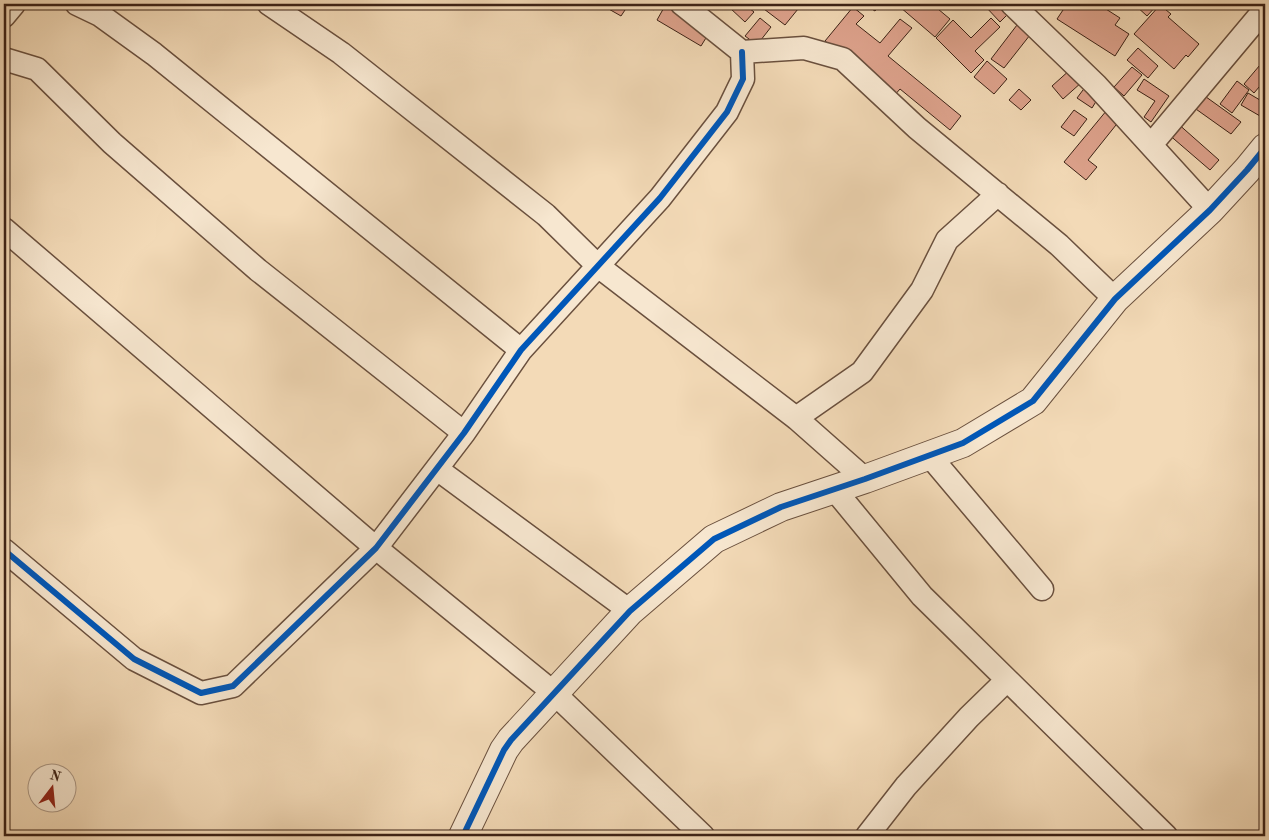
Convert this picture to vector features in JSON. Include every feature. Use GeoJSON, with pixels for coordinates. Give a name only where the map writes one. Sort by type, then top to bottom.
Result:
{"type":"FeatureCollection","features":[{"type":"Feature","properties":{"kind":"street"},"geometry":{"type":"LineString","coordinates":[[4,16],[14,4]]}},
{"type":"Feature","properties":{"kind":"street"},"geometry":{"type":"LineString","coordinates":[[77,4],[100,15],[154,54],[521,350]]}},
{"type":"Feature","properties":{"kind":"street"},"geometry":{"type":"LineString","coordinates":[[269,4],[341,53],[546,215],[598,266],[796,418],[865,479]]}},
{"type":"Feature","properties":{"kind":"street"},"geometry":{"type":"LineString","coordinates":[[682,4],[742,52],[804,48],[844,59],[917,128],[1059,245],[1115,299]]}},
{"type":"Feature","properties":{"kind":"street"},"geometry":{"type":"LineString","coordinates":[[1012,4],[1096,85],[1210,210]]}},
{"type":"Feature","properties":{"kind":"street"},"geometry":{"type":"LineString","coordinates":[[1151,145],[1265,9]]}},
{"type":"Feature","properties":{"kind":"street"},"geometry":{"type":"LineString","coordinates":[[4,550],[134,659],[201,693],[233,686],[376,548],[464,433],[521,350],[660,198],[728,112],[743,80],[742,52]]}},
{"type":"Feature","properties":{"kind":"street"},"geometry":{"type":"LineString","coordinates":[[4,59],[37,69],[112,143],[258,270],[464,433]]}},
{"type":"Feature","properties":{"kind":"street"},"geometry":{"type":"LineString","coordinates":[[464,836],[511,740],[630,610],[714,539],[781,507],[963,443],[1033,401],[1115,299],[1210,210],[1265,148]]}},
{"type":"Feature","properties":{"kind":"street"},"geometry":{"type":"LineString","coordinates":[[796,418],[862,372],[922,290],[947,240],[998,194]]}},
{"type":"Feature","properties":{"kind":"street"},"geometry":{"type":"LineString","coordinates":[[4,229],[376,548],[554,693],[703,836]]}},
{"type":"Feature","properties":{"kind":"street"},"geometry":{"type":"LineString","coordinates":[[929,455],[1042,589]]}},
{"type":"Feature","properties":{"kind":"street"},"geometry":{"type":"LineString","coordinates":[[437,468],[630,610]]}},
{"type":"Feature","properties":{"kind":"street"},"geometry":{"type":"LineString","coordinates":[[834,489],[922,596],[1166,836]]}},
{"type":"Feature","properties":{"kind":"street"},"geometry":{"type":"LineString","coordinates":[[867,836],[906,786],[969,717],[1007,680]]}},
{"type":"Feature","properties":{"kind":"building"},"geometry":{"type":"Polygon","coordinates":[[[600,4],[629,4],[621,16],[600,4]]]}},
{"type":"Feature","properties":{"kind":"building"},"geometry":{"type":"Polygon","coordinates":[[[646,4],[659,4],[654,10],[646,4]]]}},
{"type":"Feature","properties":{"kind":"building"},"geometry":{"type":"Polygon","coordinates":[[[666,4],[709,33],[701,46],[657,20],[666,4]]]}},
{"type":"Feature","properties":{"kind":"building"},"geometry":{"type":"Polygon","coordinates":[[[734,4],[744,4],[754,12],[745,22],[730,8],[734,4]]]}},
{"type":"Feature","properties":{"kind":"building"},"geometry":{"type":"Polygon","coordinates":[[[768,4],[791,4],[798,9],[785,25],[764,9],[768,4]]]}},
{"type":"Feature","properties":{"kind":"building"},"geometry":{"type":"Polygon","coordinates":[[[864,4],[880,4],[875,11],[864,4]]]}},
{"type":"Feature","properties":{"kind":"building"},"geometry":{"type":"Polygon","coordinates":[[[903,4],[932,4],[950,19],[935,37],[900,7],[903,4]]]}},
{"type":"Feature","properties":{"kind":"building"},"geometry":{"type":"Polygon","coordinates":[[[987,4],[998,4],[1008,14],[1000,22],[985,6],[987,4]]]}},
{"type":"Feature","properties":{"kind":"building"},"geometry":{"type":"Polygon","coordinates":[[[1067,4],[1071,6],[1073,4],[1098,4],[1120,18],[1115,25],[1129,34],[1115,56],[1057,19],[1067,4]]]}},
{"type":"Feature","properties":{"kind":"building"},"geometry":{"type":"Polygon","coordinates":[[[1136,4],[1158,4],[1147,16],[1136,4]]]}},
{"type":"Feature","properties":{"kind":"building"},"geometry":{"type":"Polygon","coordinates":[[[1160,5],[1171,14],[1168,17],[1199,44],[1174,69],[1134,34],[1160,5]]]}},
{"type":"Feature","properties":{"kind":"building"},"geometry":{"type":"Polygon","coordinates":[[[853,7],[864,16],[856,24],[880,43],[900,19],[912,28],[888,56],[961,116],[950,130],[900,89],[893,97],[825,41],[853,7]]]}},
{"type":"Feature","properties":{"kind":"building"},"geometry":{"type":"Polygon","coordinates":[[[760,18],[771,27],[757,45],[745,36],[760,18]]]}},
{"type":"Feature","properties":{"kind":"building"},"geometry":{"type":"Polygon","coordinates":[[[991,18],[1000,27],[975,51],[984,60],[971,73],[936,38],[953,20],[971,38],[991,18]]]}},
{"type":"Feature","properties":{"kind":"building"},"geometry":{"type":"Polygon","coordinates":[[[1017,25],[1030,35],[1004,68],[991,59],[1017,25]]]}},
{"type":"Feature","properties":{"kind":"building"},"geometry":{"type":"Polygon","coordinates":[[[1138,48],[1158,66],[1148,78],[1127,60],[1138,48]]]}},
{"type":"Feature","properties":{"kind":"building"},"geometry":{"type":"Polygon","coordinates":[[[1265,59],[1265,80],[1254,93],[1244,84],[1265,59]]]}},
{"type":"Feature","properties":{"kind":"building"},"geometry":{"type":"Polygon","coordinates":[[[987,61],[1007,79],[994,94],[974,77],[987,61]]]}},
{"type":"Feature","properties":{"kind":"building"},"geometry":{"type":"Polygon","coordinates":[[[1132,67],[1142,75],[1124,96],[1114,87],[1132,67]]]}},
{"type":"Feature","properties":{"kind":"building"},"geometry":{"type":"Polygon","coordinates":[[[1071,69],[1082,82],[1063,99],[1052,86],[1071,69]]]}},
{"type":"Feature","properties":{"kind":"building"},"geometry":{"type":"Polygon","coordinates":[[[1144,79],[1169,96],[1151,122],[1144,117],[1155,101],[1137,90],[1144,79]]]}},
{"type":"Feature","properties":{"kind":"building"},"geometry":{"type":"Polygon","coordinates":[[[1237,81],[1249,90],[1232,113],[1220,104],[1237,81]]]}},
{"type":"Feature","properties":{"kind":"building"},"geometry":{"type":"Polygon","coordinates":[[[1188,84],[1241,122],[1231,134],[1179,97],[1188,84]]]}},
{"type":"Feature","properties":{"kind":"building"},"geometry":{"type":"Polygon","coordinates":[[[1086,86],[1100,95],[1092,108],[1077,98],[1086,86]]]}},
{"type":"Feature","properties":{"kind":"building"},"geometry":{"type":"Polygon","coordinates":[[[1019,89],[1031,100],[1021,110],[1009,100],[1019,89]]]}},
{"type":"Feature","properties":{"kind":"building"},"geometry":{"type":"Polygon","coordinates":[[[1248,93],[1265,103],[1260,116],[1241,105],[1248,93]]]}},
{"type":"Feature","properties":{"kind":"building"},"geometry":{"type":"Polygon","coordinates":[[[1074,110],[1087,119],[1074,136],[1061,127],[1074,110]]]}},
{"type":"Feature","properties":{"kind":"building"},"geometry":{"type":"Polygon","coordinates":[[[1107,110],[1120,120],[1088,160],[1097,167],[1086,180],[1064,162],[1107,110]]]}},
{"type":"Feature","properties":{"kind":"building"},"geometry":{"type":"Polygon","coordinates":[[[1176,122],[1219,160],[1210,170],[1167,133],[1176,122]]]}},
{"type":"Feature","properties":{"kind":"cycle path"},"geometry":{"type":"LineString","coordinates":[[4,550],[134,659],[201,693],[233,686],[376,548],[464,433],[521,350],[660,198],[727,112],[743,79],[742,52]]}},
{"type":"Feature","properties":{"kind":"cycle path"},"geometry":{"type":"LineString","coordinates":[[463,836],[504,750],[511,740],[630,611],[714,539],[781,507],[963,443],[1033,401],[1115,299],[1210,210],[1265,148]]}}]}
